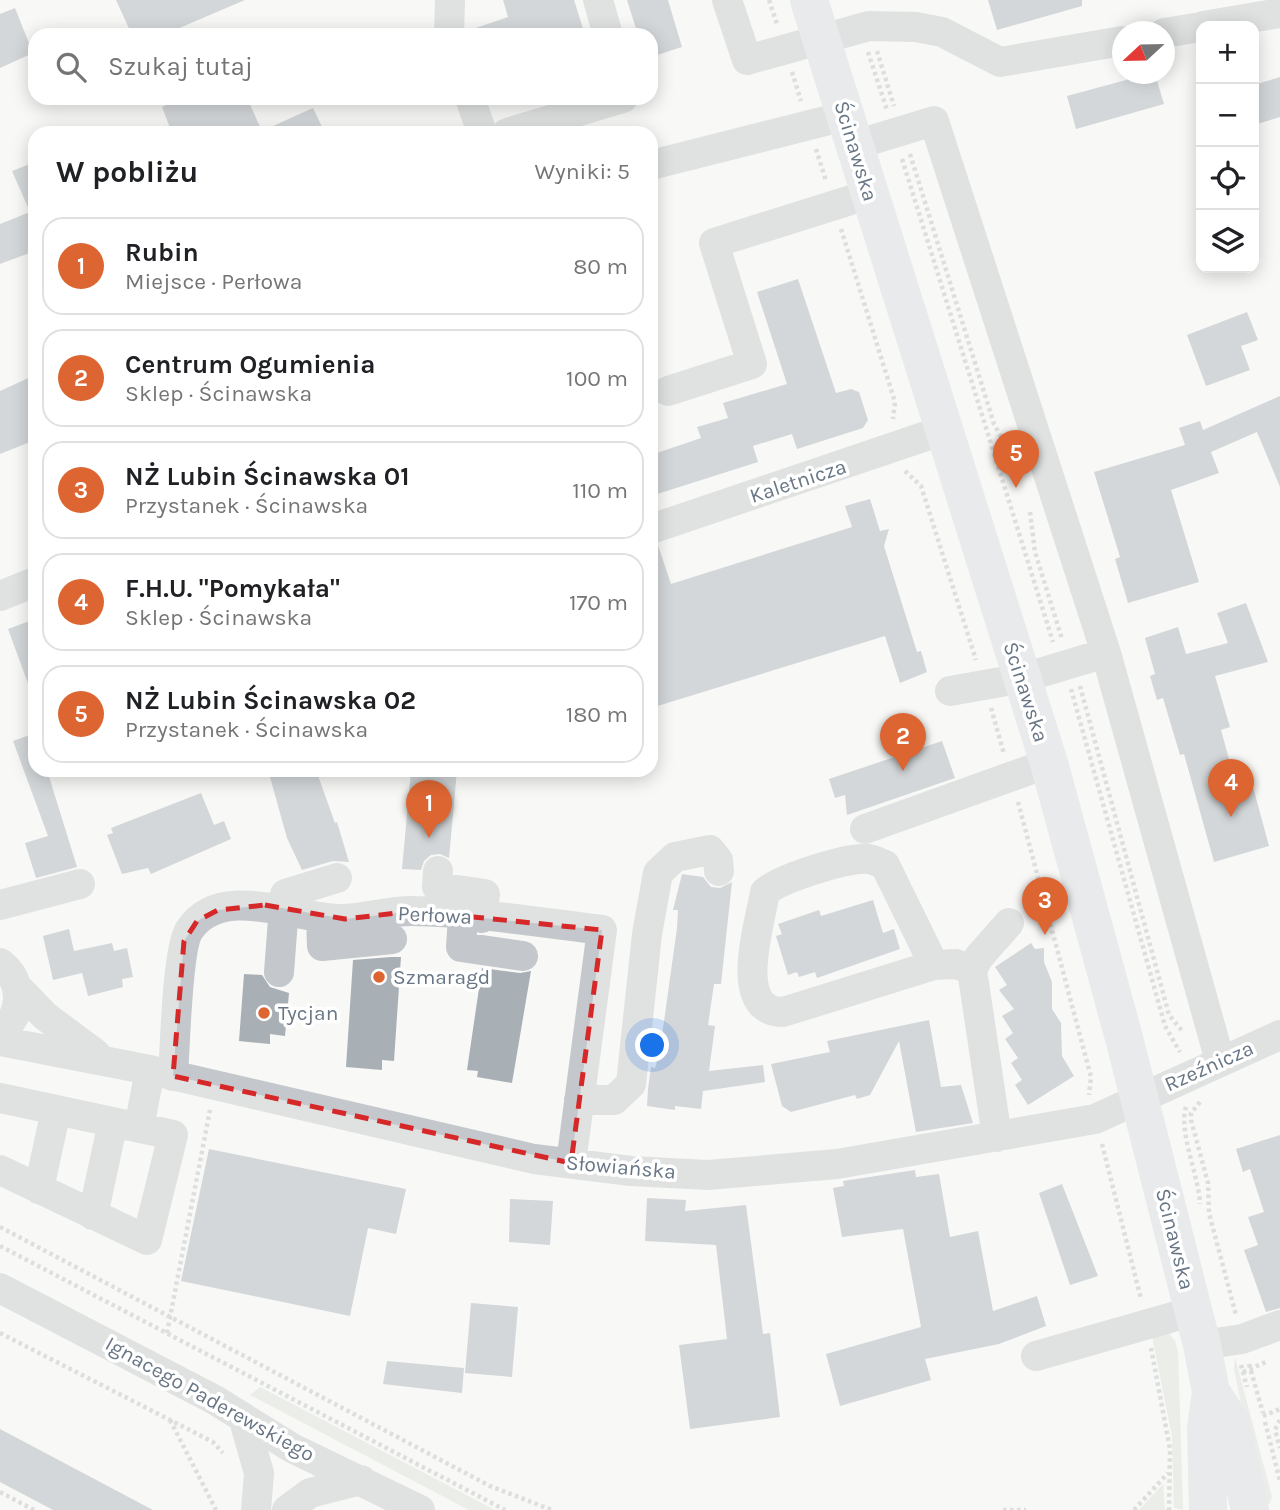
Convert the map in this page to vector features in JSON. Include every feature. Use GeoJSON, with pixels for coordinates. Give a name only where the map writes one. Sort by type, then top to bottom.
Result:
{"type":"FeatureCollection","features":[{"type":"Feature","properties":{"kind":"main road","name":"Ścinawska"},"geometry":{"type":"LineString","coordinates":[[809,0],[1049,763],[1139,1097],[1198,1328],[1211,1392],[1206,1428],[1208,1510]]}},
{"type":"Feature","properties":{"kind":"main road","name":"Ścinawska"},"geometry":{"type":"LineString","coordinates":[[1211,1392],[1230,1421],[1250,1510]]}},
{"type":"Feature","properties":{"kind":"street"},"geometry":{"type":"LineString","coordinates":[[449,28],[450,0]]}},
{"type":"Feature","properties":{"kind":"street"},"geometry":{"type":"LineString","coordinates":[[598,0],[606,28]]}},
{"type":"Feature","properties":{"kind":"street"},"geometry":{"type":"LineString","coordinates":[[727,0],[747,60],[869,26],[916,27],[942,32],[1000,62],[1112,43]]}},
{"type":"Feature","properties":{"kind":"street"},"geometry":{"type":"LineString","coordinates":[[1232,21],[1280,13]]}},
{"type":"Feature","properties":{"kind":"street"},"geometry":{"type":"LineString","coordinates":[[1175,31],[1196,27]]}},
{"type":"Feature","properties":{"kind":"street"},"geometry":{"type":"LineString","coordinates":[[472,105],[480,126]]}},
{"type":"Feature","properties":{"kind":"street"},"geometry":{"type":"LineString","coordinates":[[530,126],[600,105]]}},
{"type":"Feature","properties":{"kind":"street"},"geometry":{"type":"LineString","coordinates":[[658,163],[808,125],[850,130],[902,131],[934,121],[1106,653],[1209,1066]]}},
{"type":"Feature","properties":{"kind":"street"},"geometry":{"type":"LineString","coordinates":[[668,391],[752,364],[714,243],[870,194]]}},
{"type":"Feature","properties":{"kind":"street","name":"Kaletnicza"},"geometry":{"type":"LineString","coordinates":[[658,527],[944,430]]}},
{"type":"Feature","properties":{"kind":"street"},"geometry":{"type":"LineString","coordinates":[[0,596],[28,585]]}},
{"type":"Feature","properties":{"kind":"street"},"geometry":{"type":"LineString","coordinates":[[950,691],[1023,678],[1106,653]]}},
{"type":"Feature","properties":{"kind":"street"},"geometry":{"type":"LineString","coordinates":[[865,829],[1049,763]]}},
{"type":"Feature","properties":{"kind":"street"},"geometry":{"type":"LineString","coordinates":[[579,1100],[614,1100],[631,1084],[647,934],[655,884],[664,865],[675,857],[710,850],[718,860],[719,871]]}},
{"type":"Feature","properties":{"kind":"street"},"geometry":{"type":"LineString","coordinates":[[934,965],[885,865],[871,859],[856,860],[777,882],[765,891],[751,984],[759,1005],[771,1012],[783,1012],[934,965],[956,964],[972,970]]}},
{"type":"Feature","properties":{"kind":"street"},"geometry":{"type":"LineString","coordinates":[[438,870],[437,887],[485,894],[461,947],[523,956]]}},
{"type":"Feature","properties":{"kind":"street"},"geometry":{"type":"LineString","coordinates":[[279,972],[285,894],[337,878]]}},
{"type":"Feature","properties":{"kind":"street"},"geometry":{"type":"LineString","coordinates":[[0,905],[80,884]]}},
{"type":"Feature","properties":{"kind":"street","name":"Perłowa"},"geometry":{"type":"LineString","coordinates":[[93,1214],[126,1125],[161,1073],[188,931],[197,921],[218,910],[265,905],[321,919],[345,919],[400,911],[647,934]]}},
{"type":"Feature","properties":{"kind":"street"},"geometry":{"type":"LineString","coordinates":[[321,919],[322,946],[392,939]]}},
{"type":"Feature","properties":{"kind":"street"},"geometry":{"type":"LineString","coordinates":[[997,1137],[972,970],[979,957],[1009,923]]}},
{"type":"Feature","properties":{"kind":"street"},"geometry":{"type":"LineString","coordinates":[[571,1163],[602,930]]}},
{"type":"Feature","properties":{"kind":"street"},"geometry":{"type":"LineString","coordinates":[[0,1034],[17,1012],[5,967]]}},
{"type":"Feature","properties":{"kind":"street"},"geometry":{"type":"LineString","coordinates":[[5,967],[45,1016],[105,1061]]}},
{"type":"Feature","properties":{"kind":"street","name":"Rzeźnicza"},"geometry":{"type":"LineString","coordinates":[[1139,1097],[1280,1035]]}},
{"type":"Feature","properties":{"kind":"street","name":"Słowiańska"},"geometry":{"type":"LineString","coordinates":[[0,1041],[161,1073],[425,1136],[571,1163],[631,1171],[708,1175],[836,1164],[997,1137],[1095,1119],[1139,1097]]}},
{"type":"Feature","properties":{"kind":"street"},"geometry":{"type":"LineString","coordinates":[[0,1098],[173,1135],[147,1240],[0,1170]]}},
{"type":"Feature","properties":{"kind":"street"},"geometry":{"type":"LineString","coordinates":[[39,1189],[56,1110]]}},
{"type":"Feature","properties":{"kind":"street","name":"Ignacego Paderewskiego"},"geometry":{"type":"LineString","coordinates":[[0,1288],[88,1332],[243,1417],[292,1448],[420,1510]]}},
{"type":"Feature","properties":{"kind":"street"},"geometry":{"type":"LineString","coordinates":[[1036,1356],[1146,1324],[1198,1328],[1242,1339],[1280,1325]]}},
{"type":"Feature","properties":{"kind":"street"},"geometry":{"type":"LineString","coordinates":[[243,1417],[259,1473],[256,1510]]}},
{"type":"Feature","properties":{"kind":"street"},"geometry":{"type":"LineString","coordinates":[[256,1510],[268,1476],[292,1448]]}},
{"type":"Feature","properties":{"kind":"street"},"geometry":{"type":"LineString","coordinates":[[286,1510],[295,1463],[292,1448]]}},
{"type":"Feature","properties":{"kind":"street"},"geometry":{"type":"LineString","coordinates":[[286,1510],[310,1493],[361,1480]]}},
{"type":"Feature","properties":{"kind":"path"},"geometry":{"type":"LineString","coordinates":[[869,26],[994,424],[1015,466]]}},
{"type":"Feature","properties":{"kind":"path"},"geometry":{"type":"LineString","coordinates":[[808,125],[895,402],[891,428],[897,448],[905,471],[921,486],[984,685],[1084,1049],[1091,1077],[1088,1093],[1146,1324],[1168,1436],[1168,1510]]}},
{"type":"Feature","properties":{"kind":"path"},"geometry":{"type":"LineString","coordinates":[[1026,501],[1035,552],[1108,781],[1169,1015],[1209,1066],[1204,1093],[1191,1113],[1191,1120],[1208,1183],[1209,1213],[1280,1481]]}},
{"type":"Feature","properties":{"kind":"path"},"geometry":{"type":"LineString","coordinates":[[0,1227],[491,1486],[552,1510]]}},
{"type":"Feature","properties":{"kind":"path"},"geometry":{"type":"LineString","coordinates":[[0,1246],[505,1510]]}},
{"type":"Feature","properties":{"kind":"path"},"geometry":{"type":"LineString","coordinates":[[0,1334],[213,1442],[223,1452],[228,1463]]}},
{"type":"Feature","properties":{"kind":"path"},"geometry":{"type":"LineString","coordinates":[[1243,1372],[1270,1360]]}},
{"type":"Feature","properties":{"kind":"path"},"geometry":{"type":"LineString","coordinates":[[1263,1416],[1280,1409]]}},
{"type":"Feature","properties":{"kind":"path"},"geometry":{"type":"LineString","coordinates":[[170,1419],[216,1510]]}},
{"type":"Feature","properties":{"kind":"path"},"geometry":{"type":"LineString","coordinates":[[1280,1420],[1275,1430],[1280,1448]]}},
{"type":"Feature","properties":{"kind":"path"},"geometry":{"type":"LineString","coordinates":[[1262,1442],[1278,1438]]}},
{"type":"Feature","properties":{"kind":"path"},"geometry":{"type":"LineString","coordinates":[[1134,1510],[1168,1473]]}},
{"type":"Feature","properties":{"kind":"path"},"geometry":{"type":"LineString","coordinates":[[0,1492],[34,1510]]}},
{"type":"Feature","properties":{"kind":"path"},"geometry":{"type":"LineString","coordinates":[[1003,1510],[1026,1510]]}},
{"type":"Feature","properties":{"kind":"highlighted area"},"geometry":{"type":"Polygon","coordinates":[[[265,905],[345,919],[414,911],[602,930],[571,1163],[173,1076],[184,941],[197,921],[218,910],[265,905]]]}},
{"type":"Feature","properties":{"kind":"shaded area"},"geometry":{"type":"Polygon","coordinates":[[[1151,1331],[1167,1331],[1175,1341],[1178,1352],[1183,1510],[1174,1508],[1172,1436],[1151,1331]]]}},
{"type":"Feature","properties":{"kind":"shaded area"},"geometry":{"type":"Polygon","coordinates":[[[1235,1357],[1272,1497],[1270,1503],[1262,1507],[1234,1369],[1235,1357]]]}},
{"type":"Feature","properties":{"kind":"shaded area"},"geometry":{"type":"Polygon","coordinates":[[[260,1387],[495,1510],[469,1510],[250,1395],[260,1387]]]}},
{"type":"Feature","properties":{"kind":"shaded area"},"geometry":{"type":"Polygon","coordinates":[[[1163,1484],[1165,1510],[1139,1510],[1163,1484]]]}},
{"type":"Feature","properties":{"kind":"building"},"geometry":{"type":"Polygon","coordinates":[[[116,0],[245,0],[179,28],[129,28],[116,0]]]}},
{"type":"Feature","properties":{"kind":"building"},"geometry":{"type":"Polygon","coordinates":[[[503,0],[574,0],[583,28],[476,28],[508,17],[503,0]]]}},
{"type":"Feature","properties":{"kind":"building"},"geometry":{"type":"Polygon","coordinates":[[[627,0],[668,0],[682,47],[658,55],[658,28],[636,28],[627,0]]]}},
{"type":"Feature","properties":{"kind":"building"},"geometry":{"type":"Polygon","coordinates":[[[988,0],[1082,0],[1082,6],[997,30],[988,0]]]}},
{"type":"Feature","properties":{"kind":"building"},"geometry":{"type":"Polygon","coordinates":[[[15,8],[28,40],[28,55],[0,68],[0,14],[15,8]]]}},
{"type":"Feature","properties":{"kind":"building"},"geometry":{"type":"Polygon","coordinates":[[[1280,77],[1280,117],[1259,123],[1259,84],[1280,77]]]}},
{"type":"Feature","properties":{"kind":"building"},"geometry":{"type":"Polygon","coordinates":[[[1112,84],[1158,84],[1164,104],[1076,129],[1067,96],[1112,84]]]}},
{"type":"Feature","properties":{"kind":"building"},"geometry":{"type":"Polygon","coordinates":[[[250,105],[260,126],[169,126],[162,107],[250,105]]]}},
{"type":"Feature","properties":{"kind":"building"},"geometry":{"type":"Polygon","coordinates":[[[313,108],[322,126],[273,126],[313,108]]]}},
{"type":"Feature","properties":{"kind":"building"},"geometry":{"type":"Polygon","coordinates":[[[28,165],[28,207],[12,171],[28,165]]]}},
{"type":"Feature","properties":{"kind":"building"},"geometry":{"type":"Polygon","coordinates":[[[28,213],[28,254],[0,264],[0,224],[28,213]]]}},
{"type":"Feature","properties":{"kind":"building"},"geometry":{"type":"Polygon","coordinates":[[[798,279],[836,393],[851,389],[859,392],[868,420],[863,428],[797,449],[792,434],[753,446],[758,462],[658,494],[658,453],[701,438],[697,427],[728,418],[723,403],[787,384],[757,292],[798,279]]]}},
{"type":"Feature","properties":{"kind":"building"},"geometry":{"type":"Polygon","coordinates":[[[1247,312],[1258,340],[1241,346],[1250,370],[1206,386],[1187,335],[1247,312]]]}},
{"type":"Feature","properties":{"kind":"building"},"geometry":{"type":"Polygon","coordinates":[[[28,378],[28,443],[0,454],[0,391],[28,378]]]}},
{"type":"Feature","properties":{"kind":"building"},"geometry":{"type":"Polygon","coordinates":[[[1280,396],[1280,487],[1257,432],[1211,452],[1219,473],[1171,490],[1199,582],[1128,603],[1115,559],[1120,557],[1094,472],[1185,445],[1179,428],[1200,421],[1203,430],[1280,396]]]}},
{"type":"Feature","properties":{"kind":"building"},"geometry":{"type":"Polygon","coordinates":[[[870,499],[880,531],[889,529],[884,546],[917,652],[921,651],[927,672],[900,683],[885,636],[658,706],[658,545],[671,584],[852,527],[845,506],[870,499]]]}},
{"type":"Feature","properties":{"kind":"building"},"geometry":{"type":"Polygon","coordinates":[[[1246,603],[1268,662],[1215,676],[1230,727],[1221,730],[1234,777],[1249,772],[1269,846],[1214,862],[1184,754],[1180,755],[1163,698],[1157,700],[1150,676],[1155,674],[1145,638],[1178,627],[1186,654],[1228,643],[1217,613],[1246,603]]]}},
{"type":"Feature","properties":{"kind":"building"},"geometry":{"type":"Polygon","coordinates":[[[28,622],[28,683],[8,629],[28,622]]]}},
{"type":"Feature","properties":{"kind":"building"},"geometry":{"type":"Polygon","coordinates":[[[28,736],[28,777],[49,777],[77,867],[36,878],[25,843],[48,836],[13,741],[28,736]]]}},
{"type":"Feature","properties":{"kind":"building"},"geometry":{"type":"Polygon","coordinates":[[[942,741],[955,778],[847,815],[845,795],[835,798],[829,779],[942,741]]]}},
{"type":"Feature","properties":{"kind":"building"},"geometry":{"type":"Polygon","coordinates":[[[270,777],[319,777],[335,823],[337,822],[349,862],[333,861],[302,870],[287,838],[270,777]]]}},
{"type":"Feature","properties":{"kind":"building"},"geometry":{"type":"Polygon","coordinates":[[[410,777],[456,777],[449,858],[440,854],[431,855],[424,861],[421,870],[402,869],[410,777]]]}},
{"type":"Feature","properties":{"kind":"building"},"geometry":{"type":"Polygon","coordinates":[[[201,793],[214,825],[224,821],[231,839],[151,874],[148,868],[122,874],[107,835],[113,833],[111,828],[201,793]]]}},
{"type":"Feature","properties":{"kind":"building"},"geometry":{"type":"Polygon","coordinates":[[[682,874],[703,877],[711,887],[720,888],[732,882],[721,984],[714,984],[708,1025],[715,1026],[709,1071],[763,1065],[765,1082],[703,1091],[701,1109],[675,1106],[675,1110],[647,1106],[651,1067],[655,1068],[660,1050],[677,928],[678,910],[673,910],[682,874]]]}},
{"type":"Feature","properties":{"kind":"building"},"geometry":{"type":"Polygon","coordinates":[[[873,900],[883,933],[894,929],[900,949],[817,978],[815,972],[799,977],[797,972],[788,975],[776,936],[782,934],[778,924],[819,910],[821,916],[873,900]]]}},
{"type":"Feature","properties":{"kind":"building"},"geometry":{"type":"Polygon","coordinates":[[[69,929],[74,951],[112,943],[114,951],[127,948],[133,977],[122,979],[123,987],[88,996],[82,973],[53,980],[43,936],[69,929]]]}},
{"type":"Feature","properties":{"kind":"building"},"geometry":{"type":"Polygon","coordinates":[[[1031,943],[1035,949],[1044,948],[1044,962],[1052,982],[1052,1009],[1061,1023],[1062,1056],[1074,1076],[1028,1105],[1015,1085],[1022,1080],[1011,1063],[1018,1058],[1005,1039],[1013,1033],[1002,1016],[1014,1009],[999,990],[1007,985],[995,967],[1031,943]]]}},
{"type":"Feature","properties":{"kind":"building"},"geometry":{"type":"Polygon","coordinates":[[[401,957],[394,1061],[382,1060],[382,1070],[346,1067],[353,960],[401,957]]]}},
{"type":"Feature","properties":{"kind":"building"},"geometry":{"type":"Polygon","coordinates":[[[482,968],[520,973],[531,971],[512,1083],[477,1077],[478,1071],[467,1070],[482,968]]]}},
{"type":"Feature","properties":{"kind":"building","name":"Tycjan"},"geometry":{"type":"Polygon","coordinates":[[[244,974],[262,975],[270,987],[289,993],[285,1036],[270,1034],[270,1044],[239,1041],[244,974]]]}},
{"type":"Feature","properties":{"kind":"building"},"geometry":{"type":"Polygon","coordinates":[[[929,1020],[941,1087],[961,1085],[973,1123],[916,1132],[899,1041],[870,1095],[857,1099],[855,1095],[791,1112],[782,1106],[771,1064],[830,1052],[827,1041],[929,1020]]]}},
{"type":"Feature","properties":{"kind":"building"},"geometry":{"type":"Polygon","coordinates":[[[1280,1135],[1280,1308],[1266,1312],[1244,1250],[1258,1245],[1248,1217],[1264,1212],[1250,1169],[1243,1172],[1236,1149],[1280,1135]]]}},
{"type":"Feature","properties":{"kind":"building"},"geometry":{"type":"Polygon","coordinates":[[[209,1149],[406,1189],[396,1234],[368,1228],[350,1316],[181,1281],[209,1149]]]}},
{"type":"Feature","properties":{"kind":"building"},"geometry":{"type":"Polygon","coordinates":[[[915,1170],[916,1177],[939,1174],[950,1237],[978,1231],[993,1311],[1037,1296],[1046,1326],[999,1344],[925,1359],[931,1380],[840,1406],[826,1354],[921,1327],[903,1229],[842,1237],[833,1188],[844,1186],[843,1181],[915,1170]]]}},
{"type":"Feature","properties":{"kind":"building"},"geometry":{"type":"Polygon","coordinates":[[[1062,1184],[1098,1276],[1070,1285],[1039,1193],[1062,1184]]]}},
{"type":"Feature","properties":{"kind":"building"},"geometry":{"type":"Polygon","coordinates":[[[647,1198],[686,1200],[685,1211],[746,1205],[763,1334],[770,1333],[780,1417],[690,1429],[679,1345],[727,1339],[716,1245],[645,1241],[647,1198]]]}},
{"type":"Feature","properties":{"kind":"building"},"geometry":{"type":"Polygon","coordinates":[[[510,1199],[553,1201],[550,1245],[509,1242],[510,1199]]]}},
{"type":"Feature","properties":{"kind":"building"},"geometry":{"type":"Polygon","coordinates":[[[471,1303],[518,1307],[512,1377],[465,1373],[471,1303]]]}},
{"type":"Feature","properties":{"kind":"building"},"geometry":{"type":"Polygon","coordinates":[[[387,1361],[464,1368],[462,1393],[383,1384],[387,1361]]]}},
{"type":"Feature","properties":{"kind":"building"},"geometry":{"type":"Polygon","coordinates":[[[0,1429],[153,1510],[53,1510],[0,1482],[0,1429]]]}},
{"type":"Feature","properties":{"kind":"place","name":"NŻ Lubin Ścinawska 02"},"geometry":{"type":"Point","coordinates":[1016,488]}},
{"type":"Feature","properties":{"kind":"place","name":"Centrum Ogumienia"},"geometry":{"type":"Point","coordinates":[903,771]}},
{"type":"Feature","properties":{"kind":"place","name":"F.H.U. \"Pomykała\""},"geometry":{"type":"Point","coordinates":[1231,817]}},
{"type":"Feature","properties":{"kind":"place","name":"Rubin"},"geometry":{"type":"Point","coordinates":[429,838]}},
{"type":"Feature","properties":{"kind":"place","name":"NŻ Lubin Ścinawska 01"},"geometry":{"type":"Point","coordinates":[1045,935]}},
{"type":"Feature","properties":{"kind":"place","name":"Szmaragd"},"geometry":{"type":"Point","coordinates":[379,977]}},
{"type":"Feature","properties":{"kind":"place","name":"Tycjan"},"geometry":{"type":"Point","coordinates":[264,1013]}}]}
